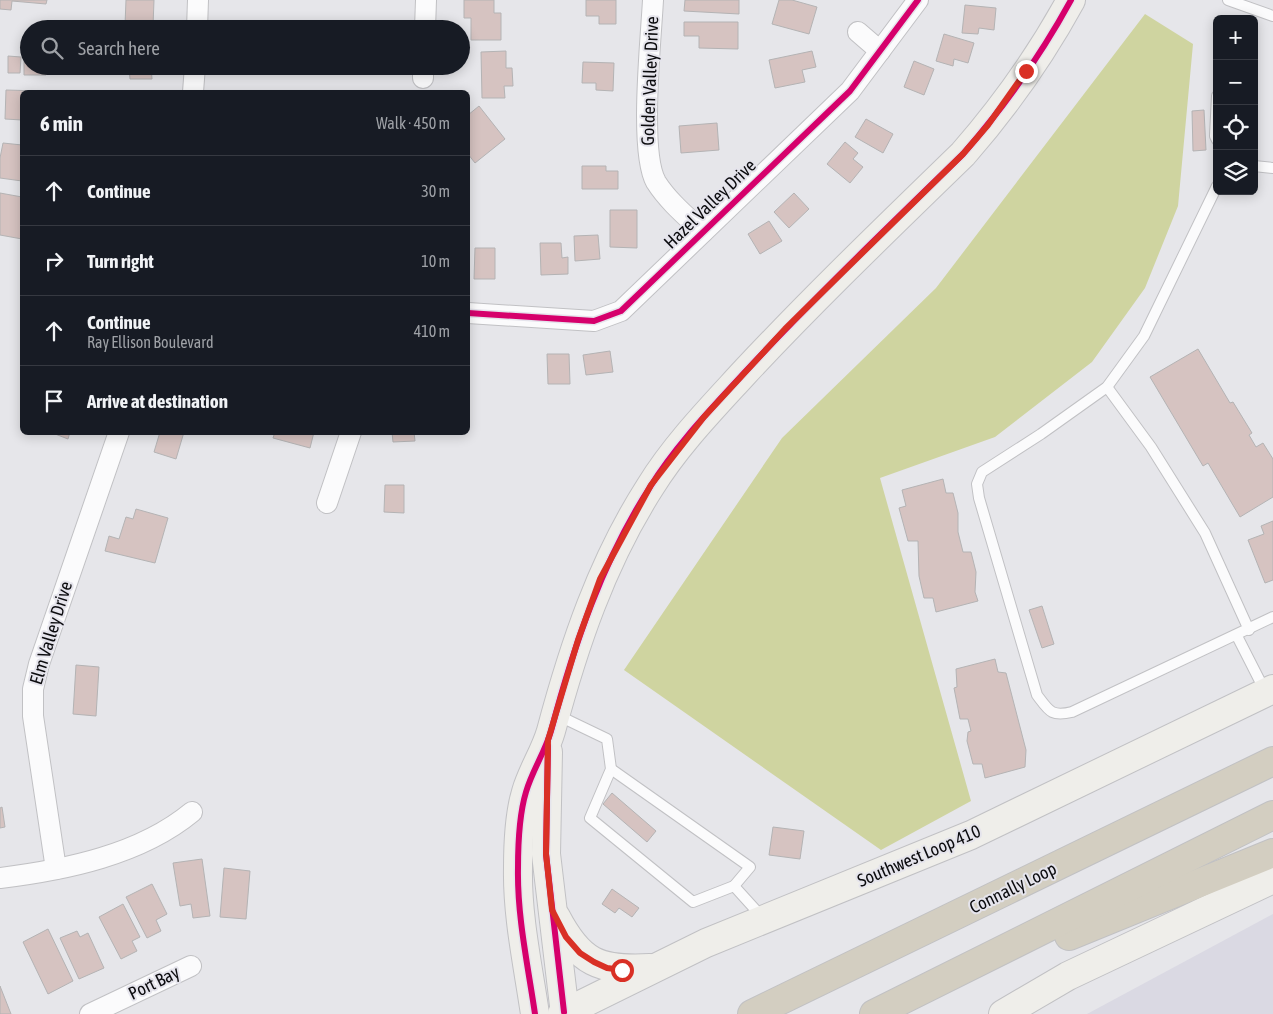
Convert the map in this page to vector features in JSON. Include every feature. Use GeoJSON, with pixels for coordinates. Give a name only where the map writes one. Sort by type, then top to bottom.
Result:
{"type":"FeatureCollection","features":[{"type":"Feature","properties":{"kind":"highway"},"geometry":{"type":"LineString","coordinates":[[1185,804],[1241,760],[1273,743]]}},
{"type":"Feature","properties":{"kind":"highway","name":"Connally Loop"},"geometry":{"type":"LineString","coordinates":[[752,1014],[1273,761]]}},
{"type":"Feature","properties":{"kind":"highway"},"geometry":{"type":"LineString","coordinates":[[874,1014],[1273,815]]}},
{"type":"Feature","properties":{"kind":"highway"},"geometry":{"type":"LineString","coordinates":[[981,962],[1035,949],[1273,853]]}},
{"type":"Feature","properties":{"kind":"main road"},"geometry":{"type":"LineString","coordinates":[[535,1014],[520,910],[518,868],[526,792],[552,727],[580,632],[600,579],[651,485],[704,417],[785,329],[976,140],[1053,33],[1071,0]]}},
{"type":"Feature","properties":{"kind":"main road","name":"Southwest Loop 410"},"geometry":{"type":"LineString","coordinates":[[564,1014],[706,944],[971,835],[1269,691]]}},
{"type":"Feature","properties":{"kind":"main road"},"geometry":{"type":"LineString","coordinates":[[552,727],[546,854],[564,1014]]}},
{"type":"Feature","properties":{"kind":"main road"},"geometry":{"type":"LineString","coordinates":[[1003,1014],[1068,976],[1273,879]]}},
{"type":"Feature","properties":{"kind":"main road"},"geometry":{"type":"LineString","coordinates":[[552,910],[566,937],[580,953],[594,962],[607,968],[622,970],[656,968]]}},
{"type":"Feature","properties":{"kind":"street"},"geometry":{"type":"LineString","coordinates":[[197,20],[198,0]]}},
{"type":"Feature","properties":{"kind":"street"},"geometry":{"type":"LineString","coordinates":[[425,20],[426,0]]}},
{"type":"Feature","properties":{"kind":"street","name":"Golden Valley Drive"},"geometry":{"type":"LineString","coordinates":[[653,0],[647,134],[648,158],[655,180],[670,201],[703,232]]}},
{"type":"Feature","properties":{"kind":"street","name":"Hazel Valley Drive"},"geometry":{"type":"LineString","coordinates":[[470,313],[594,321],[621,311],[850,90],[918,0]]}},
{"type":"Feature","properties":{"kind":"street"},"geometry":{"type":"LineString","coordinates":[[858,32],[880,51]]}},
{"type":"Feature","properties":{"kind":"street"},"geometry":{"type":"LineString","coordinates":[[193,90],[194,75]]}},
{"type":"Feature","properties":{"kind":"street","name":"Elm Valley Drive"},"geometry":{"type":"LineString","coordinates":[[56,870],[36,739],[33,689],[39,664],[118,435]]}},
{"type":"Feature","properties":{"kind":"street"},"geometry":{"type":"LineString","coordinates":[[327,502],[351,435]]}},
{"type":"Feature","properties":{"kind":"street"},"geometry":{"type":"LineString","coordinates":[[0,878],[56,870],[132,846],[167,828],[192,812]]}},
{"type":"Feature","properties":{"kind":"street","name":"Port Bay"},"geometry":{"type":"LineString","coordinates":[[90,1014],[190,966]]}},
{"type":"Feature","properties":{"kind":"lane"},"geometry":{"type":"LineString","coordinates":[[1228,0],[1273,16]]}},
{"type":"Feature","properties":{"kind":"lane"},"geometry":{"type":"LineString","coordinates":[[1258,166],[1273,168]]}},
{"type":"Feature","properties":{"kind":"lane"},"geometry":{"type":"LineString","coordinates":[[1213,194],[1144,336],[1107,387],[1041,434],[982,472],[977,484],[979,498],[1037,694],[1048,711],[1058,715],[1072,712],[1237,636],[1273,617]]}},
{"type":"Feature","properties":{"kind":"lane"},"geometry":{"type":"LineString","coordinates":[[1107,387],[1151,448],[1205,533],[1249,630]]}},
{"type":"Feature","properties":{"kind":"lane"},"geometry":{"type":"LineString","coordinates":[[1237,636],[1269,691]]}},
{"type":"Feature","properties":{"kind":"lane"},"geometry":{"type":"LineString","coordinates":[[552,727],[607,739],[610,769],[590,818],[693,902],[734,886],[750,868],[610,769]]}},
{"type":"Feature","properties":{"kind":"lane"},"geometry":{"type":"LineString","coordinates":[[734,886],[765,920]]}},
{"type":"Feature","properties":{"kind":"shaded area"},"geometry":{"type":"Polygon","coordinates":[[[1273,914],[1273,1014],[1087,1014],[1273,914]]]}},
{"type":"Feature","properties":{"kind":"green space"},"geometry":{"type":"Polygon","coordinates":[[[1145,14],[1193,44],[1178,206],[1145,288],[1092,362],[995,437],[880,478],[971,801],[881,850],[624,670],[782,438],[936,288],[1145,14]]]}},
{"type":"Feature","properties":{"kind":"building"},"geometry":{"type":"Polygon","coordinates":[[[0,0],[47,0],[46,4],[12,1],[11,10],[0,9],[0,0]]]}},
{"type":"Feature","properties":{"kind":"building"},"geometry":{"type":"Polygon","coordinates":[[[126,0],[154,0],[153,20],[125,20],[126,0]]]}},
{"type":"Feature","properties":{"kind":"building"},"geometry":{"type":"Polygon","coordinates":[[[464,0],[494,0],[494,13],[501,13],[501,40],[471,40],[471,18],[464,18],[464,0]]]}},
{"type":"Feature","properties":{"kind":"building"},"geometry":{"type":"Polygon","coordinates":[[[586,0],[616,0],[616,24],[599,24],[599,16],[586,16],[586,0]]]}},
{"type":"Feature","properties":{"kind":"building"},"geometry":{"type":"Polygon","coordinates":[[[685,0],[739,0],[739,14],[684,11],[685,0]]]}},
{"type":"Feature","properties":{"kind":"building"},"geometry":{"type":"Polygon","coordinates":[[[779,0],[792,0],[817,7],[809,34],[772,24],[779,0]]]}},
{"type":"Feature","properties":{"kind":"building"},"geometry":{"type":"Polygon","coordinates":[[[965,5],[996,8],[994,30],[979,28],[978,34],[962,33],[965,5]]]}},
{"type":"Feature","properties":{"kind":"building"},"geometry":{"type":"Polygon","coordinates":[[[684,22],[738,22],[738,49],[699,48],[699,36],[684,36],[684,22]]]}},
{"type":"Feature","properties":{"kind":"building"},"geometry":{"type":"Polygon","coordinates":[[[944,34],[974,43],[968,63],[954,59],[953,66],[936,61],[944,34]]]}},
{"type":"Feature","properties":{"kind":"building"},"geometry":{"type":"Polygon","coordinates":[[[506,51],[506,68],[512,68],[513,86],[504,86],[505,98],[482,98],[481,52],[506,51]]]}},
{"type":"Feature","properties":{"kind":"building"},"geometry":{"type":"Polygon","coordinates":[[[812,51],[816,67],[802,70],[805,82],[775,88],[769,60],[812,51]]]}},
{"type":"Feature","properties":{"kind":"building"},"geometry":{"type":"Polygon","coordinates":[[[8,56],[20,57],[20,73],[8,73],[8,56]]]}},
{"type":"Feature","properties":{"kind":"building"},"geometry":{"type":"Polygon","coordinates":[[[914,61],[934,69],[924,95],[904,87],[914,61]]]}},
{"type":"Feature","properties":{"kind":"building"},"geometry":{"type":"Polygon","coordinates":[[[583,62],[614,63],[613,91],[596,90],[596,83],[582,83],[583,62]]]}},
{"type":"Feature","properties":{"kind":"building"},"geometry":{"type":"Polygon","coordinates":[[[130,75],[152,75],[152,79],[130,79],[130,75]]]}},
{"type":"Feature","properties":{"kind":"building"},"geometry":{"type":"Polygon","coordinates":[[[6,90],[20,90],[20,120],[5,119],[6,90]]]}},
{"type":"Feature","properties":{"kind":"building"},"geometry":{"type":"Polygon","coordinates":[[[479,106],[505,139],[475,163],[470,157],[470,113],[479,106]]]}},
{"type":"Feature","properties":{"kind":"building"},"geometry":{"type":"Polygon","coordinates":[[[1204,110],[1206,150],[1193,151],[1192,111],[1204,110]]]}},
{"type":"Feature","properties":{"kind":"building"},"geometry":{"type":"Polygon","coordinates":[[[866,119],[893,134],[883,153],[855,137],[866,119]]]}},
{"type":"Feature","properties":{"kind":"building"},"geometry":{"type":"Polygon","coordinates":[[[717,123],[719,150],[681,153],[679,126],[717,123]]]}},
{"type":"Feature","properties":{"kind":"building"},"geometry":{"type":"Polygon","coordinates":[[[845,142],[858,153],[853,159],[863,167],[850,183],[827,164],[845,142]]]}},
{"type":"Feature","properties":{"kind":"building"},"geometry":{"type":"Polygon","coordinates":[[[3,143],[20,145],[20,181],[0,178],[0,158],[3,143]]]}},
{"type":"Feature","properties":{"kind":"building"},"geometry":{"type":"Polygon","coordinates":[[[582,166],[606,166],[606,171],[618,171],[618,189],[582,189],[582,166]]]}},
{"type":"Feature","properties":{"kind":"building"},"geometry":{"type":"Polygon","coordinates":[[[0,193],[20,197],[20,239],[0,235],[0,193]]]}},
{"type":"Feature","properties":{"kind":"building"},"geometry":{"type":"Polygon","coordinates":[[[794,193],[809,209],[789,228],[774,212],[794,193]]]}},
{"type":"Feature","properties":{"kind":"building"},"geometry":{"type":"Polygon","coordinates":[[[610,210],[637,210],[637,248],[610,247],[610,210]]]}},
{"type":"Feature","properties":{"kind":"building"},"geometry":{"type":"Polygon","coordinates":[[[769,221],[782,241],[760,254],[748,234],[769,221]]]}},
{"type":"Feature","properties":{"kind":"building"},"geometry":{"type":"Polygon","coordinates":[[[598,235],[600,259],[575,261],[574,236],[598,235]]]}},
{"type":"Feature","properties":{"kind":"building"},"geometry":{"type":"Polygon","coordinates":[[[540,243],[561,243],[562,258],[568,257],[568,274],[541,275],[540,243]]]}},
{"type":"Feature","properties":{"kind":"building"},"geometry":{"type":"Polygon","coordinates":[[[475,248],[495,248],[495,279],[474,279],[475,248]]]}},
{"type":"Feature","properties":{"kind":"building"},"geometry":{"type":"Polygon","coordinates":[[[1198,349],[1230,403],[1233,402],[1252,433],[1249,435],[1256,447],[1263,443],[1273,459],[1273,497],[1240,517],[1208,463],[1203,466],[1150,377],[1198,349]]]}},
{"type":"Feature","properties":{"kind":"building"},"geometry":{"type":"Polygon","coordinates":[[[610,351],[613,372],[586,375],[583,355],[610,351]]]}},
{"type":"Feature","properties":{"kind":"building"},"geometry":{"type":"Polygon","coordinates":[[[547,354],[569,354],[570,384],[548,384],[547,354]]]}},
{"type":"Feature","properties":{"kind":"building"},"geometry":{"type":"Polygon","coordinates":[[[58,435],[69,435],[68,439],[58,435]]]}},
{"type":"Feature","properties":{"kind":"building"},"geometry":{"type":"Polygon","coordinates":[[[159,435],[183,435],[176,459],[154,452],[159,435]]]}},
{"type":"Feature","properties":{"kind":"building"},"geometry":{"type":"Polygon","coordinates":[[[274,435],[313,435],[310,448],[273,438],[274,435]]]}},
{"type":"Feature","properties":{"kind":"building"},"geometry":{"type":"Polygon","coordinates":[[[392,435],[414,435],[415,441],[393,442],[392,435]]]}},
{"type":"Feature","properties":{"kind":"building"},"geometry":{"type":"Polygon","coordinates":[[[943,479],[946,493],[953,493],[958,513],[958,532],[963,552],[971,552],[976,572],[975,592],[978,601],[936,612],[933,598],[924,598],[919,576],[918,541],[908,541],[899,508],[906,506],[902,490],[943,479]]]}},
{"type":"Feature","properties":{"kind":"building"},"geometry":{"type":"Polygon","coordinates":[[[385,485],[404,485],[404,513],[384,512],[385,485]]]}},
{"type":"Feature","properties":{"kind":"building"},"geometry":{"type":"Polygon","coordinates":[[[136,509],[168,518],[155,563],[105,551],[109,536],[119,539],[126,517],[133,519],[136,509]]]}},
{"type":"Feature","properties":{"kind":"building"},"geometry":{"type":"Polygon","coordinates":[[[1273,521],[1273,580],[1265,583],[1248,540],[1264,534],[1261,526],[1273,521]]]}},
{"type":"Feature","properties":{"kind":"building"},"geometry":{"type":"Polygon","coordinates":[[[1042,606],[1054,644],[1042,648],[1029,610],[1042,606]]]}},
{"type":"Feature","properties":{"kind":"building"},"geometry":{"type":"Polygon","coordinates":[[[995,659],[998,672],[1006,673],[1026,750],[1025,767],[985,778],[982,764],[973,764],[967,741],[968,732],[971,731],[968,719],[960,719],[954,688],[957,687],[956,669],[995,659]]]}},
{"type":"Feature","properties":{"kind":"building"},"geometry":{"type":"Polygon","coordinates":[[[76,665],[99,667],[96,716],[73,714],[76,665]]]}},
{"type":"Feature","properties":{"kind":"building"},"geometry":{"type":"Polygon","coordinates":[[[612,793],[656,831],[647,842],[603,804],[612,793]]]}},
{"type":"Feature","properties":{"kind":"building"},"geometry":{"type":"Polygon","coordinates":[[[2,807],[5,827],[0,828],[0,808],[2,807]]]}},
{"type":"Feature","properties":{"kind":"building"},"geometry":{"type":"Polygon","coordinates":[[[773,827],[804,831],[800,859],[769,855],[773,827]]]}},
{"type":"Feature","properties":{"kind":"building"},"geometry":{"type":"Polygon","coordinates":[[[202,859],[210,916],[193,918],[191,904],[180,906],[173,863],[202,859]]]}},
{"type":"Feature","properties":{"kind":"building"},"geometry":{"type":"Polygon","coordinates":[[[224,868],[250,871],[246,919],[220,917],[224,868]]]}},
{"type":"Feature","properties":{"kind":"building"},"geometry":{"type":"Polygon","coordinates":[[[152,884],[167,914],[156,920],[161,931],[147,938],[126,897],[152,884]]]}},
{"type":"Feature","properties":{"kind":"building"},"geometry":{"type":"Polygon","coordinates":[[[612,889],[639,908],[632,917],[619,908],[615,913],[602,904],[612,889]]]}},
{"type":"Feature","properties":{"kind":"building"},"geometry":{"type":"Polygon","coordinates":[[[123,904],[140,937],[132,941],[137,951],[121,959],[99,917],[123,904]]]}},
{"type":"Feature","properties":{"kind":"building"},"geometry":{"type":"Polygon","coordinates":[[[48,929],[73,981],[48,994],[23,942],[48,929]]]}},
{"type":"Feature","properties":{"kind":"building"},"geometry":{"type":"Polygon","coordinates":[[[77,931],[80,937],[88,933],[104,968],[79,979],[60,938],[77,931]]]}},
{"type":"Feature","properties":{"kind":"building"},"geometry":{"type":"Polygon","coordinates":[[[0,986],[11,1014],[0,1014],[0,986]]]}},
{"type":"Feature","properties":{"kind":"cycle path"},"geometry":{"type":"LineString","coordinates":[[470,313],[594,321],[621,311],[850,91],[918,0]]}},
{"type":"Feature","properties":{"kind":"cycle path"},"geometry":{"type":"LineString","coordinates":[[535,1014],[519,904],[518,849],[522,810],[529,784],[548,739],[569,667],[591,605],[633,515],[671,457],[719,400],[797,317],[963,154],[1007,99],[1034,61],[1071,0]]}},
{"type":"Feature","properties":{"kind":"cycle path"},"geometry":{"type":"LineString","coordinates":[[548,746],[546,854],[564,1012]]}},
{"type":"Feature","properties":{"kind":"route"},"geometry":{"type":"LineString","coordinates":[[622,970],[607,968],[594,962],[580,953],[566,937],[552,910],[546,854],[548,740],[559,698],[586,614],[600,579],[630,519],[651,485],[704,417],[785,329],[963,154],[988,125],[1026,71]]}}]}
